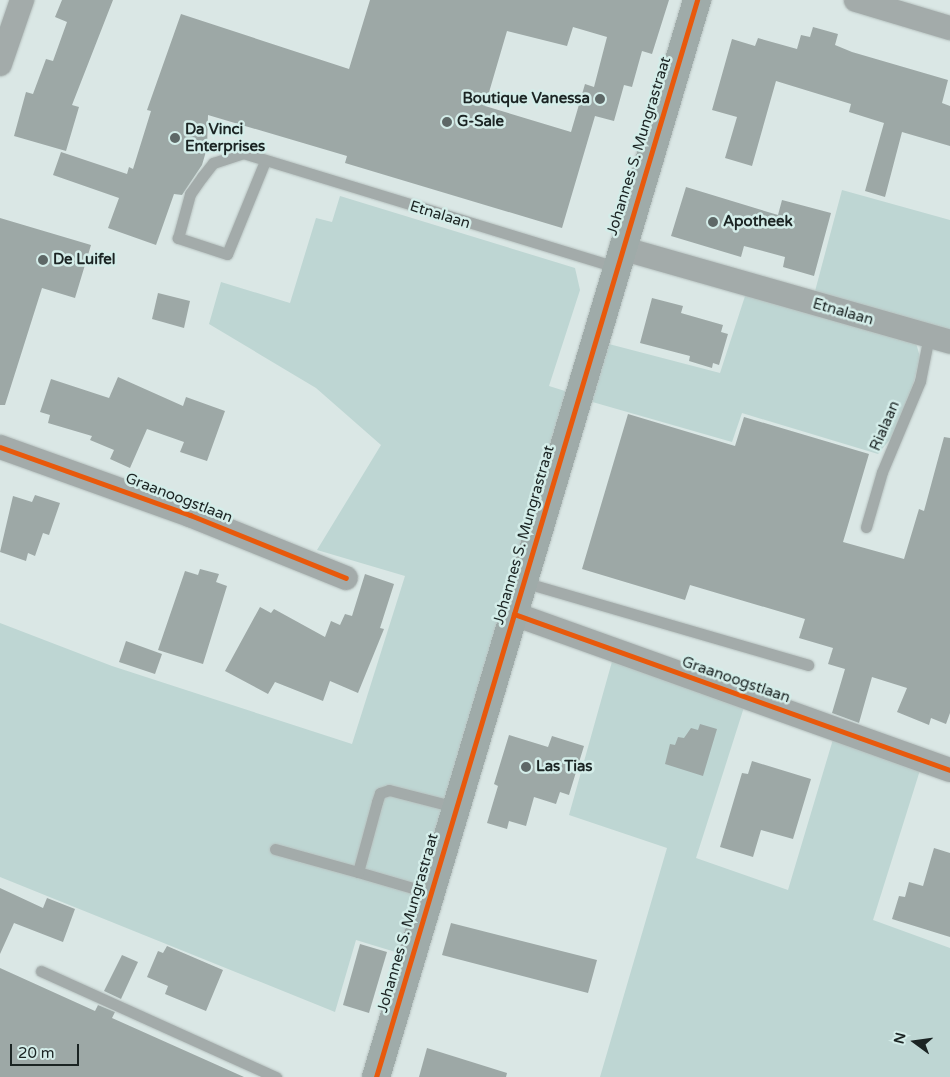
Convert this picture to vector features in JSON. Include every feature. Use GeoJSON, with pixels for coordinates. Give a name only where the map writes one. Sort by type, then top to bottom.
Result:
{"type":"FeatureCollection","features":[{"type":"Feature","properties":{"kind":"street"},"geometry":{"type":"LineString","coordinates":[[0,64],[22,0]]}},
{"type":"Feature","properties":{"kind":"street","name":"Johannes S. Mungrastraat"},"geometry":{"type":"LineString","coordinates":[[376,1077],[618,258],[697,0]]}},
{"type":"Feature","properties":{"kind":"street"},"geometry":{"type":"LineString","coordinates":[[856,0],[950,28]]}},
{"type":"Feature","properties":{"kind":"street","name":"Etnalaan"},"geometry":{"type":"LineString","coordinates":[[618,258],[939,339]]}},
{"type":"Feature","properties":{"kind":"street","name":"Graanoogstlaan"},"geometry":{"type":"LineString","coordinates":[[0,447],[172,508],[346,578]]}},
{"type":"Feature","properties":{"kind":"street","name":"Graanoogstlaan"},"geometry":{"type":"LineString","coordinates":[[514,614],[950,770]]}},
{"type":"Feature","properties":{"kind":"lane","name":"Etnalaan"},"geometry":{"type":"LineString","coordinates":[[265,160],[227,254],[178,238],[190,194],[213,163],[243,154],[265,160],[618,258]]}},
{"type":"Feature","properties":{"kind":"lane","name":"Rialaan"},"geometry":{"type":"LineString","coordinates":[[866,528],[882,472],[939,339]]}},
{"type":"Feature","properties":{"kind":"lane"},"geometry":{"type":"LineString","coordinates":[[523,582],[808,665]]}},
{"type":"Feature","properties":{"kind":"lane"},"geometry":{"type":"LineString","coordinates":[[358,872],[380,793],[389,790],[455,807]]}},
{"type":"Feature","properties":{"kind":"lane"},"geometry":{"type":"LineString","coordinates":[[275,849],[430,893]]}},
{"type":"Feature","properties":{"kind":"lane"},"geometry":{"type":"LineString","coordinates":[[41,971],[276,1077]]}},
{"type":"Feature","properties":{"kind":"shaded area"},"geometry":{"type":"Polygon","coordinates":[[[842,190],[950,220],[950,333],[814,295],[842,190]]]}},
{"type":"Feature","properties":{"kind":"shaded area"},"geometry":{"type":"Polygon","coordinates":[[[340,196],[575,268],[580,290],[549,386],[568,392],[402,954],[356,940],[335,1012],[0,877],[0,623],[112,666],[352,744],[405,576],[317,550],[381,445],[316,388],[209,324],[221,282],[290,303],[316,218],[332,222],[340,196]]]}},
{"type":"Feature","properties":{"kind":"shaded area"},"geometry":{"type":"Polygon","coordinates":[[[746,293],[916,343],[920,357],[914,382],[892,437],[878,454],[742,413],[732,442],[589,401],[605,343],[720,373],[746,293]]]}},
{"type":"Feature","properties":{"kind":"shaded area"},"geometry":{"type":"Polygon","coordinates":[[[613,658],[745,704],[696,858],[788,890],[834,736],[921,767],[873,920],[950,948],[950,1077],[600,1077],[667,848],[569,815],[613,658]]]}},
{"type":"Feature","properties":{"kind":"building"},"geometry":{"type":"Polygon","coordinates":[[[62,0],[113,0],[72,105],[79,107],[66,151],[14,136],[26,92],[33,94],[46,59],[53,61],[67,22],[55,17],[62,0]]]}},
{"type":"Feature","properties":{"kind":"building"},"geometry":{"type":"Polygon","coordinates":[[[370,0],[669,0],[652,54],[642,51],[632,87],[624,85],[614,121],[595,116],[562,228],[345,163],[347,156],[208,115],[207,148],[202,165],[182,195],[174,194],[156,245],[108,228],[119,198],[53,175],[61,152],[127,174],[129,167],[133,169],[151,111],[147,110],[181,14],[349,69],[370,0]],[[573,27],[567,46],[507,31],[485,106],[571,132],[585,84],[594,87],[607,37],[573,27]]]}},
{"type":"Feature","properties":{"kind":"building"},"geometry":{"type":"Polygon","coordinates":[[[813,27],[838,34],[835,45],[852,52],[948,80],[942,103],[950,106],[950,146],[902,132],[885,197],[865,191],[884,123],[849,112],[851,104],[776,81],[752,166],[725,158],[737,117],[712,110],[732,39],[755,46],[758,38],[797,49],[801,35],[810,37],[813,27]]]}},
{"type":"Feature","properties":{"kind":"building"},"geometry":{"type":"Polygon","coordinates":[[[686,187],[778,215],[782,200],[831,213],[814,276],[783,267],[785,257],[744,246],[741,257],[671,236],[686,187]]]}},
{"type":"Feature","properties":{"kind":"building","name":"De Luifel"},"geometry":{"type":"Polygon","coordinates":[[[0,218],[91,245],[75,298],[42,288],[5,405],[0,405],[0,218]]]}},
{"type":"Feature","properties":{"kind":"building"},"geometry":{"type":"Polygon","coordinates":[[[158,293],[190,301],[184,328],[152,319],[158,293]]]}},
{"type":"Feature","properties":{"kind":"building"},"geometry":{"type":"Polygon","coordinates":[[[652,298],[683,306],[681,313],[723,325],[721,332],[728,334],[719,365],[713,363],[712,368],[689,361],[690,356],[640,343],[652,298]]]}},
{"type":"Feature","properties":{"kind":"building"},"geometry":{"type":"Polygon","coordinates":[[[118,377],[183,406],[186,397],[225,411],[207,461],[180,452],[184,442],[147,429],[130,468],[110,459],[114,450],[90,440],[92,436],[48,423],[50,415],[40,412],[51,379],[109,398],[118,377]]]}},
{"type":"Feature","properties":{"kind":"building"},"geometry":{"type":"Polygon","coordinates":[[[628,414],[735,446],[744,417],[869,454],[843,542],[904,559],[919,509],[924,511],[944,437],[950,438],[950,713],[946,724],[931,718],[929,725],[897,712],[907,688],[872,677],[859,723],[832,713],[845,669],[828,664],[833,648],[799,638],[805,619],[690,585],[685,600],[582,569],[628,414]]]}},
{"type":"Feature","properties":{"kind":"building"},"geometry":{"type":"Polygon","coordinates":[[[35,495],[60,503],[49,535],[43,533],[35,556],[28,553],[26,561],[0,552],[13,496],[32,502],[35,495]]]}},
{"type":"Feature","properties":{"kind":"building"},"geometry":{"type":"Polygon","coordinates":[[[200,569],[219,574],[216,582],[227,586],[203,664],[158,650],[185,571],[198,575],[200,569]]]}},
{"type":"Feature","properties":{"kind":"building"},"geometry":{"type":"Polygon","coordinates":[[[365,574],[394,584],[380,628],[384,629],[358,693],[330,681],[323,701],[275,682],[268,694],[225,671],[260,607],[271,613],[274,609],[325,637],[331,621],[340,625],[345,614],[352,616],[365,574]]]}},
{"type":"Feature","properties":{"kind":"building"},"geometry":{"type":"Polygon","coordinates":[[[126,641],[162,654],[155,674],[119,662],[126,641]]]}},
{"type":"Feature","properties":{"kind":"building"},"geometry":{"type":"Polygon","coordinates":[[[700,724],[717,729],[703,776],[665,764],[670,744],[675,745],[678,737],[684,738],[691,728],[698,730],[700,724]]]}},
{"type":"Feature","properties":{"kind":"building"},"geometry":{"type":"Polygon","coordinates":[[[509,735],[548,747],[552,736],[584,746],[569,795],[560,792],[556,804],[534,797],[526,826],[509,821],[507,829],[487,823],[498,786],[494,784],[509,735]]]}},
{"type":"Feature","properties":{"kind":"building"},"geometry":{"type":"Polygon","coordinates":[[[752,761],[811,779],[793,839],[761,830],[753,857],[720,847],[742,773],[748,774],[752,761]]]}},
{"type":"Feature","properties":{"kind":"building"},"geometry":{"type":"Polygon","coordinates":[[[934,848],[950,853],[950,937],[892,919],[899,896],[905,897],[909,882],[923,886],[934,848]]]}},
{"type":"Feature","properties":{"kind":"building"},"geometry":{"type":"Polygon","coordinates":[[[0,888],[43,908],[47,898],[75,909],[63,942],[14,923],[0,954],[0,888]]]}},
{"type":"Feature","properties":{"kind":"building"},"geometry":{"type":"Polygon","coordinates":[[[451,923],[597,960],[588,993],[442,955],[451,923]]]}},
{"type":"Feature","properties":{"kind":"building"},"geometry":{"type":"Polygon","coordinates":[[[360,944],[387,952],[369,1013],[343,1005],[360,944]]]}},
{"type":"Feature","properties":{"kind":"building"},"geometry":{"type":"Polygon","coordinates":[[[167,946],[223,970],[206,1011],[165,994],[168,986],[147,977],[158,951],[163,953],[167,946]]]}},
{"type":"Feature","properties":{"kind":"building"},"geometry":{"type":"Polygon","coordinates":[[[122,955],[138,962],[121,999],[104,991],[122,955]]]}},
{"type":"Feature","properties":{"kind":"building"},"geometry":{"type":"Polygon","coordinates":[[[0,968],[95,1011],[98,1005],[115,1012],[112,1018],[244,1077],[0,1077],[0,968]]]}},
{"type":"Feature","properties":{"kind":"building"},"geometry":{"type":"Polygon","coordinates":[[[427,1048],[507,1073],[506,1077],[419,1077],[427,1048]]]}},
{"type":"Feature","properties":{"kind":"cycle path"},"geometry":{"type":"LineString","coordinates":[[376,1077],[697,0]]}},
{"type":"Feature","properties":{"kind":"cycle path"},"geometry":{"type":"LineString","coordinates":[[0,447],[190,515],[346,578]]}},
{"type":"Feature","properties":{"kind":"cycle path"},"geometry":{"type":"LineString","coordinates":[[514,614],[950,770]]}},
{"type":"Feature","properties":{"kind":"place","name":"Boutique Vanessa"},"geometry":{"type":"Point","coordinates":[600,99]}},
{"type":"Feature","properties":{"kind":"place","name":"G-Sale"},"geometry":{"type":"Point","coordinates":[447,122]}},
{"type":"Feature","properties":{"kind":"place","name":"Da Vinci Enterprises"},"geometry":{"type":"Point","coordinates":[175,138]}},
{"type":"Feature","properties":{"kind":"place","name":"Apotheek"},"geometry":{"type":"Point","coordinates":[713,222]}},
{"type":"Feature","properties":{"kind":"place","name":"De Luifel"},"geometry":{"type":"Point","coordinates":[43,260]}},
{"type":"Feature","properties":{"kind":"place","name":"Las Tias"},"geometry":{"type":"Point","coordinates":[526,767]}}]}
